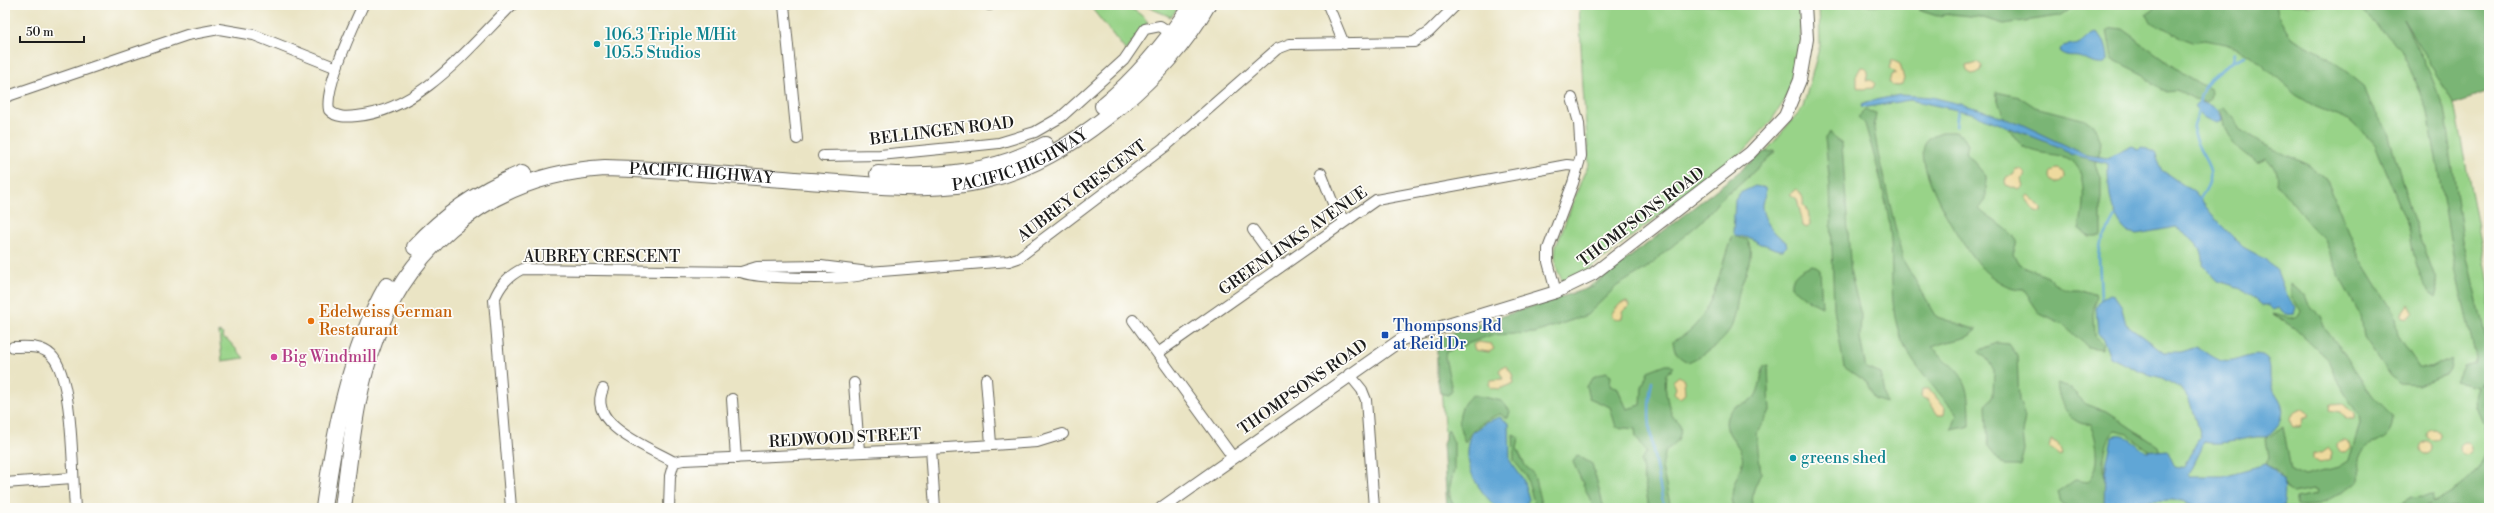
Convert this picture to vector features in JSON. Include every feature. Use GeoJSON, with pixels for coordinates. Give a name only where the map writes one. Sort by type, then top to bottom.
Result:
{"type":"FeatureCollection","features":[{"type":"Feature","properties":{"kind":"highway","name":"PACIFIC HIGHWAY"},"geometry":{"type":"LineString","coordinates":[[343,508],[359,394],[365,369],[388,308],[408,274],[427,249],[458,222],[490,200],[540,179],[585,169],[606,168],[907,188],[960,185],[985,180],[1030,165],[1085,133],[1156,74],[1178,38],[1192,5]]}},
{"type":"Feature","properties":{"kind":"highway","name":"PACIFIC HIGHWAY"},"geometry":{"type":"LineString","coordinates":[[324,508],[331,463],[345,400],[362,340],[376,307],[391,279],[431,229],[465,203],[502,181],[562,162],[610,157],[913,177],[942,176],[987,168],[1042,147],[1088,118],[1127,85],[1178,38],[1207,5]]}},
{"type":"Feature","properties":{"kind":"street"},"geometry":{"type":"LineString","coordinates":[[363,5],[337,68],[328,101],[329,110],[332,114],[344,116],[362,115],[391,108],[406,102],[434,81],[512,5]]}},
{"type":"Feature","properties":{"kind":"street"},"geometry":{"type":"LineString","coordinates":[[784,5],[797,139]]}},
{"type":"Feature","properties":{"kind":"street"},"geometry":{"type":"LineString","coordinates":[[1328,5],[1344,44],[1414,42],[1429,32],[1456,5]]}},
{"type":"Feature","properties":{"kind":"street","name":"THOMPSONS ROAD"},"geometry":{"type":"LineString","coordinates":[[1162,508],[1232,456],[1349,374],[1402,339],[1556,292],[1593,274],[1750,153],[1771,133],[1785,116],[1800,80],[1807,40],[1805,5]]}},
{"type":"Feature","properties":{"kind":"street","name":"BELLINGEN ROAD"},"geometry":{"type":"LineString","coordinates":[[824,156],[880,155],[960,148],[1022,137],[1046,126],[1079,101],[1124,60],[1145,29],[1156,26],[1178,38]]}},
{"type":"Feature","properties":{"kind":"street"},"geometry":{"type":"LineString","coordinates":[[5,97],[186,35],[219,29],[254,35],[337,68]]}},
{"type":"Feature","properties":{"kind":"street","name":"AUBREY CRESCENT"},"geometry":{"type":"LineString","coordinates":[[511,508],[494,300],[504,282],[512,274],[522,269],[741,272],[757,267],[820,266],[869,272],[1000,264],[1018,258],[1166,146],[1277,49],[1290,44],[1344,44]]}},
{"type":"Feature","properties":{"kind":"street"},"geometry":{"type":"LineString","coordinates":[[1556,292],[1548,262],[1548,248],[1573,183],[1576,166],[1581,156],[1579,123],[1572,98]]}},
{"type":"Feature","properties":{"kind":"street","name":"GREENLINKS AVENUE"},"geometry":{"type":"LineString","coordinates":[[1158,353],[1344,220],[1376,200],[1567,165],[1576,166]]}},
{"type":"Feature","properties":{"kind":"street"},"geometry":{"type":"LineString","coordinates":[[1321,174],[1334,206],[1344,220]]}},
{"type":"Feature","properties":{"kind":"street"},"geometry":{"type":"LineString","coordinates":[[1253,230],[1280,267]]}},
{"type":"Feature","properties":{"kind":"street"},"geometry":{"type":"LineString","coordinates":[[1133,320],[1232,456]]}},
{"type":"Feature","properties":{"kind":"street"},"geometry":{"type":"LineString","coordinates":[[13,347],[30,346],[45,351],[52,355],[62,370],[66,390],[75,508]]}},
{"type":"Feature","properties":{"kind":"street"},"geometry":{"type":"LineString","coordinates":[[1349,374],[1362,390],[1366,400],[1374,508]]}},
{"type":"Feature","properties":{"kind":"street"},"geometry":{"type":"LineString","coordinates":[[986,379],[991,444]]}},
{"type":"Feature","properties":{"kind":"street"},"geometry":{"type":"LineString","coordinates":[[854,383],[859,450]]}},
{"type":"Feature","properties":{"kind":"street"},"geometry":{"type":"LineString","coordinates":[[603,389],[599,404],[605,419],[614,427],[674,462],[670,476],[669,508]]}},
{"type":"Feature","properties":{"kind":"street"},"geometry":{"type":"LineString","coordinates":[[732,399],[736,458]]}},
{"type":"Feature","properties":{"kind":"street","name":"REDWOOD STREET"},"geometry":{"type":"LineString","coordinates":[[674,462],[683,460],[859,450],[931,449],[1037,442],[1063,434]]}},
{"type":"Feature","properties":{"kind":"street"},"geometry":{"type":"LineString","coordinates":[[931,449],[935,508]]}},
{"type":"Feature","properties":{"kind":"street","name":"PACIFIC HIGHWAY"},"geometry":{"type":"LineString","coordinates":[[331,463],[332,508]]}},
{"type":"Feature","properties":{"kind":"street"},"geometry":{"type":"LineString","coordinates":[[5,484],[72,478]]}},
{"type":"Feature","properties":{"kind":"green space"},"geometry":{"type":"Polygon","coordinates":[[[1089,5],[1114,5],[1128,8],[1135,11],[1148,22],[1126,51],[1089,5]]]}},
{"type":"Feature","properties":{"kind":"green space"},"geometry":{"type":"Polygon","coordinates":[[[1143,5],[1180,5],[1171,17],[1143,5]]]}},
{"type":"Feature","properties":{"kind":"green space"},"geometry":{"type":"Polygon","coordinates":[[[1579,5],[1799,5],[1801,41],[1795,71],[1787,97],[1771,121],[1744,151],[1585,272],[1564,282],[1556,265],[1556,246],[1589,164],[1583,89],[1579,5]]]}},
{"type":"Feature","properties":{"kind":"green space"},"geometry":{"type":"Polygon","coordinates":[[[1819,5],[2406,5],[2454,104],[2489,283],[2489,508],[1451,508],[1438,353],[1579,294],[1713,196],[1762,156],[1803,107],[1820,45],[1819,5]]]}},
{"type":"Feature","properties":{"kind":"green space"},"geometry":{"type":"Polygon","coordinates":[[[1934,5],[2076,5],[2059,16],[2004,24],[1980,17],[1950,14],[1937,16],[1918,10],[1934,5]]]}},
{"type":"Feature","properties":{"kind":"green space"},"geometry":{"type":"Polygon","coordinates":[[[2159,5],[2276,5],[2279,17],[2291,37],[2328,57],[2364,86],[2370,103],[2387,129],[2411,212],[2435,277],[2438,291],[2436,297],[2425,284],[2417,267],[2410,231],[2375,144],[2349,120],[2316,107],[2296,95],[2252,56],[2225,44],[2204,40],[2193,42],[2179,37],[2167,29],[2152,23],[2146,14],[2159,5]]]}},
{"type":"Feature","properties":{"kind":"green space"},"geometry":{"type":"Polygon","coordinates":[[[2356,5],[2489,5],[2489,92],[2454,104],[2403,19],[2431,76],[2444,108],[2463,239],[2489,353],[2487,378],[2480,385],[2489,381],[2489,508],[2429,508],[2430,504],[2421,508],[2390,508],[2413,497],[2434,495],[2433,503],[2445,497],[2474,474],[2485,454],[2486,441],[2484,427],[2475,403],[2478,386],[2456,381],[2463,366],[2474,363],[2476,358],[2456,273],[2427,107],[2401,49],[2356,5]]]}},
{"type":"Feature","properties":{"kind":"green space"},"geometry":{"type":"Polygon","coordinates":[[[2114,28],[2122,29],[2190,78],[2211,90],[2210,100],[2205,102],[2194,100],[2177,90],[2165,91],[2153,85],[2144,75],[2112,59],[2107,30],[2114,28]]]}},
{"type":"Feature","properties":{"kind":"green space"},"geometry":{"type":"Polygon","coordinates":[[[1996,92],[2020,97],[2035,107],[2086,120],[2096,127],[2101,143],[2096,164],[2101,177],[2101,236],[2090,236],[2079,230],[2083,193],[2077,166],[2067,158],[2037,152],[2026,148],[2021,144],[2015,138],[2006,123],[1996,92]]]}},
{"type":"Feature","properties":{"kind":"green space"},"geometry":{"type":"Polygon","coordinates":[[[2223,108],[2236,119],[2239,129],[2265,145],[2308,165],[2326,178],[2359,256],[2394,313],[2398,335],[2419,367],[2430,368],[2451,358],[2449,369],[2445,375],[2419,385],[2401,384],[2390,376],[2364,338],[2361,316],[2341,280],[2325,240],[2310,225],[2276,183],[2276,172],[2269,161],[2266,158],[2257,162],[2235,144],[2225,128],[2222,114],[2219,109],[2223,108]]]}},
{"type":"Feature","properties":{"kind":"green space"},"geometry":{"type":"Polygon","coordinates":[[[1865,110],[1876,113],[1874,128],[1878,154],[1903,260],[1937,317],[1977,330],[1967,337],[1932,347],[1959,373],[1964,380],[1969,398],[1970,426],[1952,430],[1957,414],[1925,377],[1911,357],[1900,336],[1894,310],[1891,243],[1886,203],[1865,124],[1858,117],[1865,110]]]}},
{"type":"Feature","properties":{"kind":"green space"},"geometry":{"type":"Polygon","coordinates":[[[1830,132],[1835,139],[1842,144],[1851,275],[1861,315],[1860,338],[1866,368],[1880,374],[1886,403],[1874,399],[1867,383],[1844,367],[1834,308],[1830,186],[1825,138],[1830,132]]]}},
{"type":"Feature","properties":{"kind":"green space"},"geometry":{"type":"Polygon","coordinates":[[[1942,132],[1954,132],[1964,137],[1968,144],[1966,153],[1986,176],[1986,200],[1979,209],[2009,231],[2017,241],[2013,254],[2019,264],[2047,276],[2053,283],[2064,289],[2078,289],[2096,295],[2093,314],[2094,336],[2102,343],[2102,349],[2088,347],[2063,325],[2040,314],[2023,289],[2008,286],[1995,279],[1978,264],[1945,213],[1928,175],[1924,159],[1924,147],[1931,137],[1942,132]]]}},
{"type":"Feature","properties":{"kind":"green space"},"geometry":{"type":"Polygon","coordinates":[[[1776,151],[1737,187],[1725,194],[1701,222],[1645,269],[1617,286],[1587,315],[1535,333],[1491,335],[1446,352],[1445,357],[1452,390],[1448,395],[1440,393],[1437,375],[1437,340],[1453,332],[1592,287],[1764,152],[1776,151]]]}},
{"type":"Feature","properties":{"kind":"green space"},"geometry":{"type":"Polygon","coordinates":[[[1732,236],[1748,240],[1750,254],[1732,324],[1728,333],[1720,342],[1704,354],[1688,362],[1677,354],[1673,341],[1686,333],[1697,323],[1706,310],[1718,281],[1732,236]]]}},
{"type":"Feature","properties":{"kind":"green space"},"geometry":{"type":"Polygon","coordinates":[[[1813,265],[1820,270],[1822,307],[1806,299],[1792,287],[1795,276],[1805,268],[1813,265]]]}},
{"type":"Feature","properties":{"kind":"green space"},"geometry":{"type":"Polygon","coordinates":[[[2291,284],[2305,296],[2309,306],[2320,315],[2326,330],[2349,359],[2355,371],[2373,396],[2393,416],[2392,425],[2385,437],[2369,445],[2361,454],[2359,461],[2359,481],[2321,503],[2305,506],[2296,505],[2296,498],[2316,494],[2317,490],[2313,489],[2294,493],[2286,488],[2278,472],[2266,464],[2269,457],[2266,439],[2283,426],[2291,470],[2305,476],[2338,467],[2349,460],[2360,424],[2359,416],[2339,384],[2328,360],[2294,328],[2273,314],[2292,318],[2298,315],[2301,311],[2291,296],[2291,284]]]}},
{"type":"Feature","properties":{"kind":"green space"},"geometry":{"type":"Polygon","coordinates":[[[219,332],[223,334],[222,337],[228,340],[244,358],[222,361],[219,332]]]}},
{"type":"Feature","properties":{"kind":"green space"},"geometry":{"type":"Polygon","coordinates":[[[1997,343],[2009,344],[2017,355],[2019,400],[2025,417],[2022,433],[2024,450],[2020,466],[2004,466],[1988,446],[1986,406],[1993,394],[1994,370],[1987,359],[1978,351],[1997,343]]]}},
{"type":"Feature","properties":{"kind":"green space"},"geometry":{"type":"Polygon","coordinates":[[[1666,364],[1670,364],[1674,367],[1666,374],[1667,400],[1672,415],[1680,425],[1681,429],[1678,440],[1666,450],[1662,467],[1671,508],[1649,508],[1641,461],[1646,452],[1636,437],[1635,429],[1616,427],[1610,407],[1589,398],[1586,386],[1595,376],[1606,372],[1611,375],[1610,386],[1618,389],[1627,409],[1641,405],[1642,387],[1648,371],[1666,364]]]}},
{"type":"Feature","properties":{"kind":"green space"},"geometry":{"type":"Polygon","coordinates":[[[1768,365],[1770,412],[1756,433],[1761,473],[1754,489],[1751,508],[1734,508],[1732,492],[1741,466],[1742,455],[1730,435],[1726,425],[1727,419],[1731,410],[1751,401],[1754,398],[1759,387],[1764,366],[1768,365]]]}},
{"type":"Feature","properties":{"kind":"green space"},"geometry":{"type":"Polygon","coordinates":[[[2057,384],[2070,388],[2086,404],[2107,412],[2158,446],[2160,452],[2151,452],[2128,434],[2115,431],[2110,437],[2106,446],[2104,466],[2106,487],[2111,504],[2099,507],[2082,506],[2070,508],[2061,503],[2058,492],[2075,480],[2087,482],[2092,477],[2097,463],[2097,446],[2090,424],[2083,424],[2077,421],[2067,412],[2060,398],[2057,384]]]}},
{"type":"Feature","properties":{"kind":"green space"},"geometry":{"type":"Polygon","coordinates":[[[1473,395],[1502,401],[1510,411],[1508,418],[1500,414],[1484,421],[1472,432],[1465,442],[1460,429],[1461,410],[1467,399],[1473,395]]]}},
{"type":"Feature","properties":{"kind":"green space"},"geometry":{"type":"Polygon","coordinates":[[[1448,429],[1454,443],[1454,470],[1448,494],[1455,508],[1447,508],[1443,444],[1448,429]]]}},
{"type":"Feature","properties":{"kind":"green space"},"geometry":{"type":"Polygon","coordinates":[[[1513,434],[1519,437],[1517,449],[1525,465],[1534,475],[1542,508],[1531,508],[1534,502],[1526,476],[1514,461],[1513,434]]]}},
{"type":"Feature","properties":{"kind":"green space"},"geometry":{"type":"Polygon","coordinates":[[[1577,455],[1592,464],[1604,508],[1594,508],[1573,462],[1577,455]]]}},
{"type":"Feature","properties":{"kind":"sand"},"geometry":{"type":"Polygon","coordinates":[[[1892,60],[1900,64],[1904,79],[1902,84],[1893,86],[1889,83],[1891,75],[1896,73],[1889,68],[1892,60]]]}},
{"type":"Feature","properties":{"kind":"sand"},"geometry":{"type":"Polygon","coordinates":[[[1977,62],[1982,66],[1981,72],[1972,74],[1967,71],[1966,65],[1977,62]]]}},
{"type":"Feature","properties":{"kind":"sand"},"geometry":{"type":"Polygon","coordinates":[[[1861,67],[1864,67],[1868,71],[1866,80],[1870,79],[1875,83],[1873,88],[1862,89],[1857,87],[1857,74],[1861,67]]]}},
{"type":"Feature","properties":{"kind":"sand"},"geometry":{"type":"Polygon","coordinates":[[[2017,169],[2021,169],[2025,173],[2022,180],[2024,186],[2019,190],[2006,185],[2005,181],[2006,177],[2013,175],[2017,169]]]}},
{"type":"Feature","properties":{"kind":"sand"},"geometry":{"type":"Polygon","coordinates":[[[2054,169],[2060,169],[2064,173],[2064,179],[2060,183],[2054,183],[2050,179],[2050,173],[2054,169]]]}},
{"type":"Feature","properties":{"kind":"sand"},"geometry":{"type":"Polygon","coordinates":[[[1796,189],[1800,192],[1803,205],[1808,210],[1810,224],[1807,228],[1803,226],[1797,199],[1790,194],[1796,189]]]}},
{"type":"Feature","properties":{"kind":"sand"},"geometry":{"type":"Polygon","coordinates":[[[2028,195],[2042,207],[2042,212],[2035,211],[2025,197],[2028,195]]]}},
{"type":"Feature","properties":{"kind":"sand"},"geometry":{"type":"Polygon","coordinates":[[[1627,302],[1629,306],[1623,312],[1622,318],[1617,319],[1612,317],[1612,313],[1621,303],[1627,302]]]}},
{"type":"Feature","properties":{"kind":"sand"},"geometry":{"type":"Polygon","coordinates":[[[2409,304],[2413,312],[2409,317],[2402,318],[2402,314],[2409,304]]]}},
{"type":"Feature","properties":{"kind":"sand"},"geometry":{"type":"Polygon","coordinates":[[[1478,342],[1491,344],[1494,349],[1489,352],[1475,350],[1473,345],[1478,342]]]}},
{"type":"Feature","properties":{"kind":"sand"},"geometry":{"type":"Polygon","coordinates":[[[1506,366],[1512,374],[1514,383],[1499,389],[1491,388],[1489,384],[1491,380],[1503,379],[1499,371],[1502,367],[1506,366]]]}},
{"type":"Feature","properties":{"kind":"sand"},"geometry":{"type":"Polygon","coordinates":[[[1679,376],[1684,380],[1685,394],[1680,398],[1674,393],[1676,388],[1673,381],[1679,376]]]}},
{"type":"Feature","properties":{"kind":"sand"},"geometry":{"type":"Polygon","coordinates":[[[1922,389],[1929,389],[1945,408],[1944,415],[1938,415],[1928,400],[1921,397],[1922,389]]]}},
{"type":"Feature","properties":{"kind":"sand"},"geometry":{"type":"Polygon","coordinates":[[[2343,404],[2354,414],[2354,420],[2347,420],[2340,412],[2330,410],[2331,405],[2343,404]]]}},
{"type":"Feature","properties":{"kind":"sand"},"geometry":{"type":"Polygon","coordinates":[[[2303,409],[2308,413],[2308,417],[2302,419],[2303,422],[2300,427],[2293,427],[2290,418],[2296,411],[2303,409]]]}},
{"type":"Feature","properties":{"kind":"sand"},"geometry":{"type":"Polygon","coordinates":[[[2434,429],[2438,431],[2440,435],[2438,439],[2434,441],[2430,439],[2428,435],[2430,431],[2434,429]]]}},
{"type":"Feature","properties":{"kind":"sand"},"geometry":{"type":"Polygon","coordinates":[[[2051,440],[2057,443],[2062,453],[2060,456],[2049,448],[2051,440]]]}},
{"type":"Feature","properties":{"kind":"sand"},"geometry":{"type":"Polygon","coordinates":[[[2346,440],[2349,441],[2349,451],[2342,452],[2339,451],[2338,444],[2339,441],[2346,440]]]}},
{"type":"Feature","properties":{"kind":"sand"},"geometry":{"type":"Polygon","coordinates":[[[2426,442],[2430,444],[2432,448],[2430,452],[2426,454],[2422,452],[2420,448],[2422,444],[2426,442]]]}},
{"type":"Feature","properties":{"kind":"sand"},"geometry":{"type":"Polygon","coordinates":[[[2466,442],[2470,444],[2472,448],[2470,452],[2466,454],[2462,452],[2460,448],[2462,444],[2466,442]]]}},
{"type":"Feature","properties":{"kind":"sand"},"geometry":{"type":"Polygon","coordinates":[[[2328,448],[2332,453],[2330,460],[2320,463],[2313,459],[2313,452],[2321,453],[2328,448]]]}},
{"type":"Feature","properties":{"kind":"water"},"geometry":{"type":"Polygon","coordinates":[[[2096,32],[2103,40],[2106,48],[2108,60],[2104,63],[2097,64],[2082,58],[2062,55],[2060,53],[2059,50],[2061,48],[2078,44],[2090,34],[2096,32]]]}},
{"type":"Feature","properties":{"kind":"water"},"geometry":{"type":"Polygon","coordinates":[[[1900,95],[1932,97],[1983,110],[2019,123],[2086,155],[2107,158],[2132,146],[2139,149],[2143,147],[2155,153],[2163,171],[2195,193],[2218,222],[2243,247],[2267,260],[2277,271],[2286,295],[2296,307],[2294,314],[2285,315],[2280,308],[2273,310],[2269,306],[2262,306],[2241,288],[2218,281],[2203,265],[2202,252],[2196,242],[2176,227],[2137,234],[2127,232],[2117,218],[2111,201],[2108,165],[2106,163],[2070,154],[2062,148],[1971,113],[1910,100],[1862,108],[1861,105],[1875,100],[1900,95]]]}},
{"type":"Feature","properties":{"kind":"water"},"geometry":{"type":"Polygon","coordinates":[[[2199,102],[2207,104],[2217,110],[2220,113],[2222,121],[2216,123],[2202,116],[2194,107],[2199,102]]]}},
{"type":"Feature","properties":{"kind":"water"},"geometry":{"type":"Polygon","coordinates":[[[1755,186],[1765,188],[1762,204],[1763,212],[1770,227],[1786,242],[1787,246],[1783,250],[1760,244],[1753,239],[1735,235],[1733,233],[1735,200],[1740,193],[1755,186]]]}},
{"type":"Feature","properties":{"kind":"water"},"geometry":{"type":"Polygon","coordinates":[[[2110,294],[2114,295],[2121,305],[2126,324],[2164,352],[2181,352],[2198,347],[2212,357],[2222,361],[2232,361],[2257,355],[2266,358],[2270,368],[2272,388],[2281,403],[2283,411],[2278,425],[2267,437],[2220,443],[2204,442],[2188,474],[2189,476],[2223,476],[2266,464],[2281,478],[2283,483],[2285,493],[2283,508],[2202,508],[2182,501],[2171,500],[2114,502],[2110,508],[2104,508],[2105,471],[2112,437],[2126,437],[2135,442],[2146,452],[2167,450],[2175,467],[2179,468],[2184,466],[2200,436],[2189,399],[2180,388],[2162,378],[2140,372],[2110,357],[2102,337],[2098,335],[2096,308],[2099,301],[2110,294]]]}},
{"type":"Feature","properties":{"kind":"water"},"geometry":{"type":"Polygon","coordinates":[[[1500,417],[1509,423],[1510,461],[1523,479],[1529,499],[1524,508],[1497,508],[1489,500],[1477,483],[1469,465],[1469,444],[1472,433],[1486,422],[1500,417]]]}},
{"type":"Feature","properties":{"kind":"waterway"},"geometry":{"type":"LineString","coordinates":[[2233,60],[2235,53]]}},
{"type":"Feature","properties":{"kind":"waterway"},"geometry":{"type":"LineString","coordinates":[[2199,104],[2204,87],[2214,74],[2221,68],[2245,56]]}},
{"type":"Feature","properties":{"kind":"waterway"},"geometry":{"type":"LineString","coordinates":[[1956,127],[1958,108]]}},
{"type":"Feature","properties":{"kind":"waterway"},"geometry":{"type":"LineString","coordinates":[[2198,109],[2193,132],[2198,146],[2209,167],[2210,173],[2210,180],[2200,199]]}},
{"type":"Feature","properties":{"kind":"waterway"},"geometry":{"type":"LineString","coordinates":[[2101,298],[2099,256],[2101,243],[2115,217]]}},
{"type":"Feature","properties":{"kind":"waterway"},"geometry":{"type":"LineString","coordinates":[[1652,381],[1649,412],[1650,428],[1664,508]]}},
{"type":"Feature","properties":{"kind":"place","name":"106.3 Triple M/Hit 105.5 Studios"},"geometry":{"type":"Point","coordinates":[597,44]}},
{"type":"Feature","properties":{"kind":"place","name":"Edelweiss German Restaurant"},"geometry":{"type":"Point","coordinates":[311,321]}},
{"type":"Feature","properties":{"kind":"place","name":"Thompsons Rd at Reid Dr"},"geometry":{"type":"Point","coordinates":[1385,335]}},
{"type":"Feature","properties":{"kind":"place","name":"Big Windmill"},"geometry":{"type":"Point","coordinates":[274,357]}},
{"type":"Feature","properties":{"kind":"place","name":"greens shed"},"geometry":{"type":"Point","coordinates":[1793,458]}}]}
